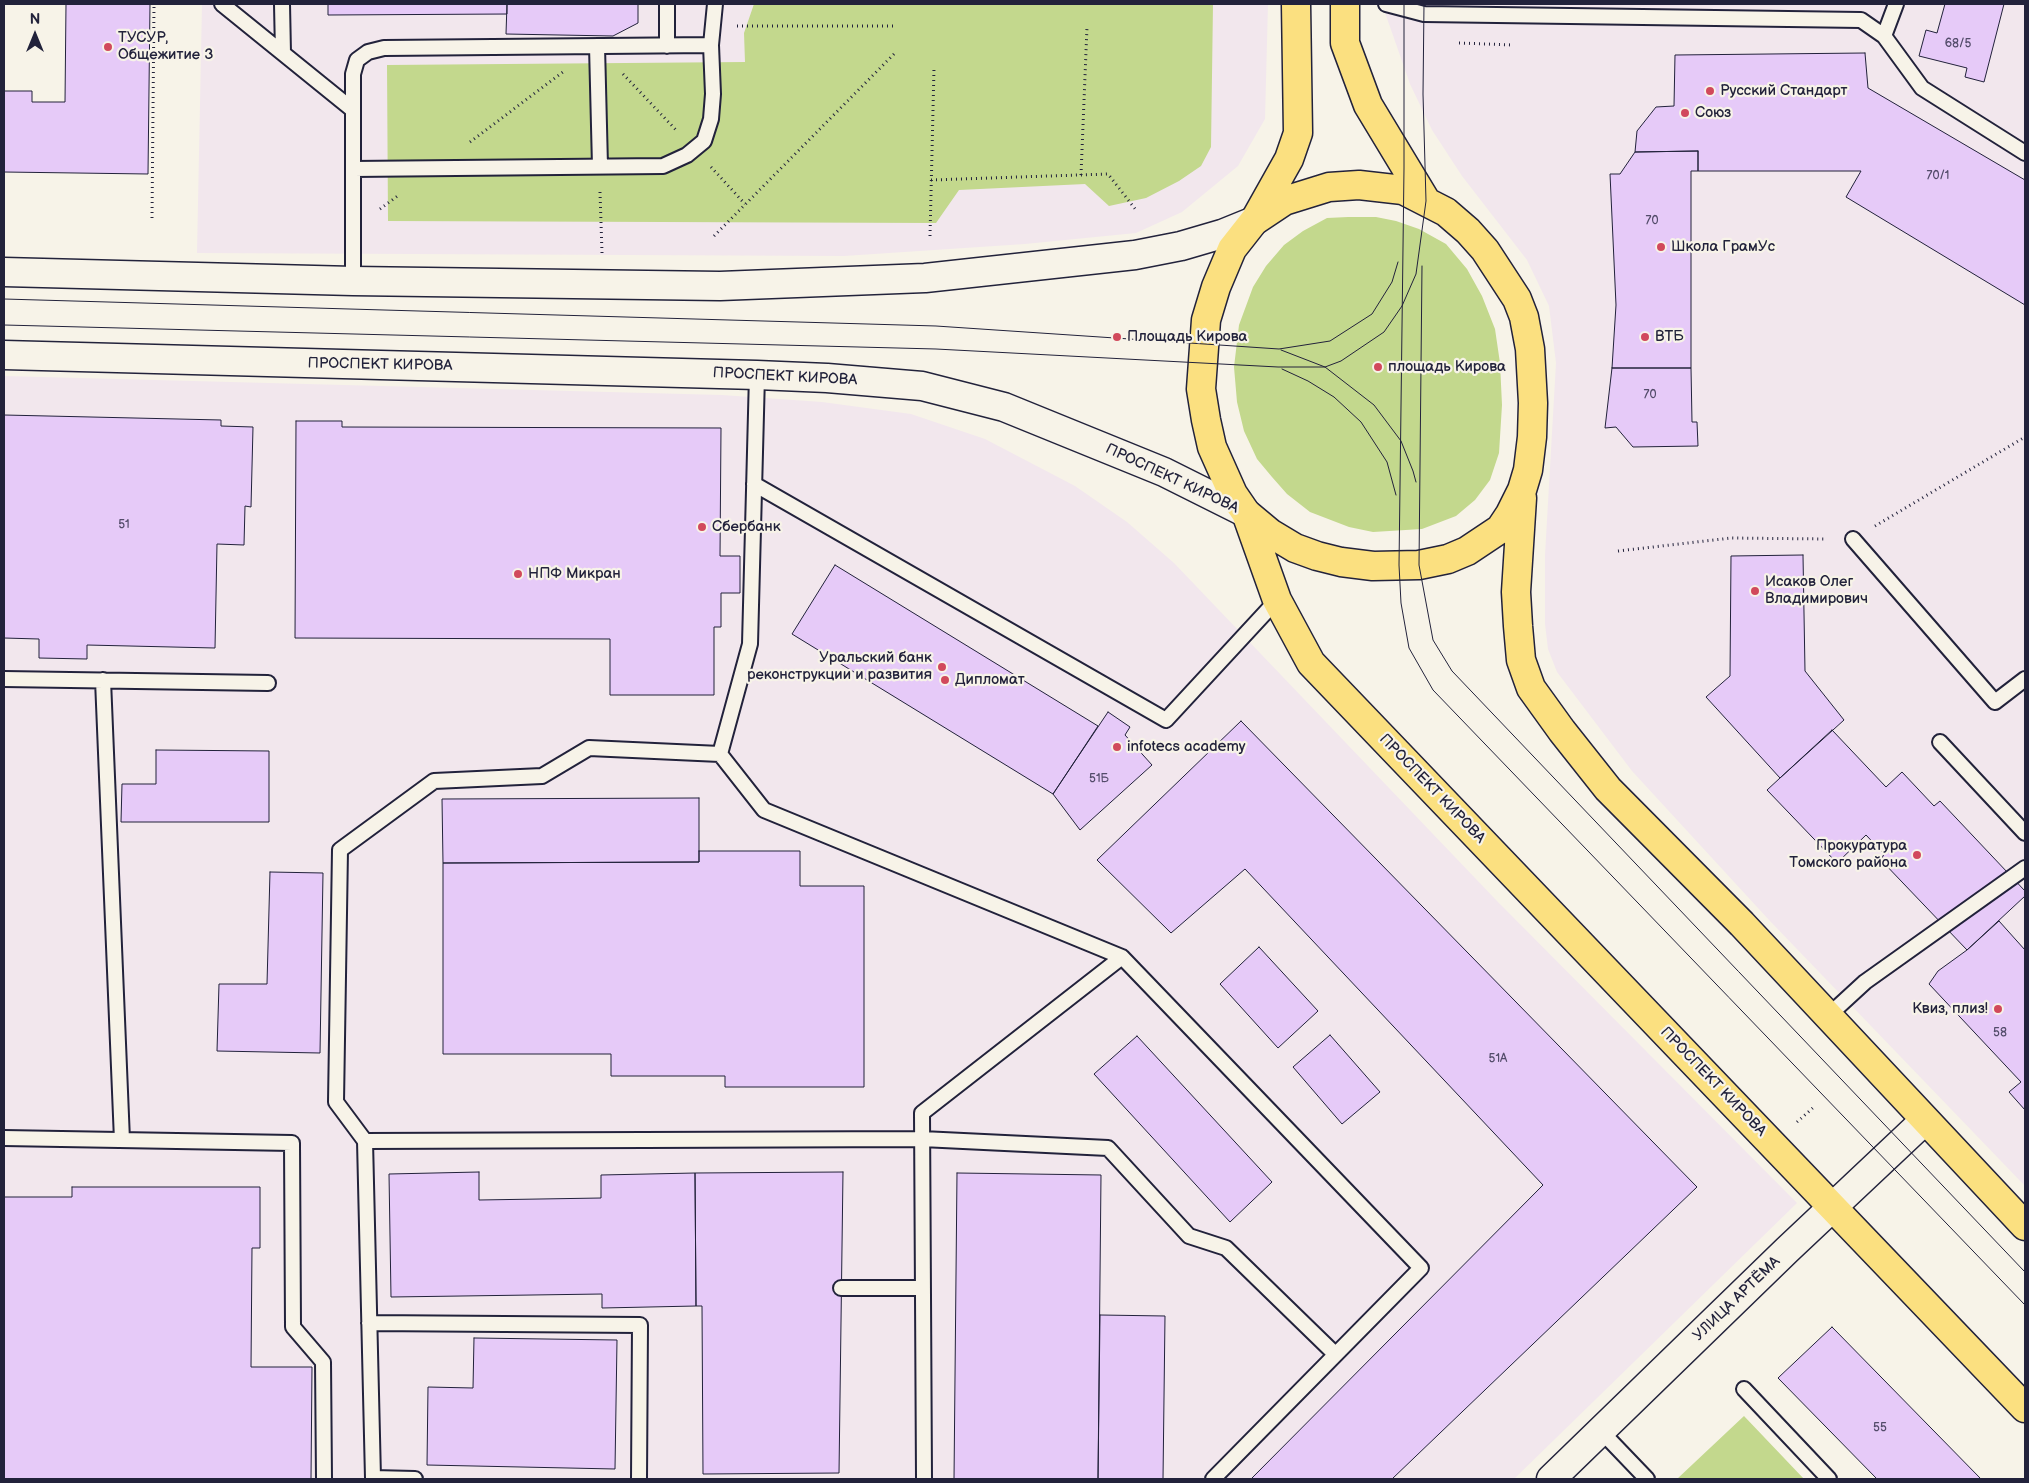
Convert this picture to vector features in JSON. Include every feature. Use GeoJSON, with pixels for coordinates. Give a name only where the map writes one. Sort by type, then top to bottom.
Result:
{"type":"FeatureCollection","features":[{"type":"Feature","properties":{"kind":"main road"},"geometry":{"type":"LineString","coordinates":[[1296,4],[1298,134],[1282,172],[1254,221],[1232,249],[1223,267],[1206,320],[1202,345],[1201,389],[1212,447],[1233,494],[1246,513],[1270,533],[1295,548],[1317,556],[1373,566],[1419,565],[1448,559],[1484,542],[1500,529],[1522,490]]}},
{"type":"Feature","properties":{"kind":"main road"},"geometry":{"type":"LineString","coordinates":[[1345,4],[1346,43],[1368,105],[1414,196]]}},
{"type":"Feature","properties":{"kind":"main road"},"geometry":{"type":"LineString","coordinates":[[4,272],[353,281],[720,286],[935,277],[1135,254],[1181,246],[1222,234],[1254,221],[1284,201],[1329,187],[1359,184],[1414,196],[1446,212],[1485,250],[1517,299],[1524,317],[1530,349],[1533,403],[1529,462],[1522,490],[1517,609],[1521,660],[1531,688],[1562,732],[1608,789],[1742,924],[1924,1121],[2025,1226]]}},
{"type":"Feature","properties":{"kind":"main road","name":"ПРОСПЕКТ КИРОВА"},"geometry":{"type":"LineString","coordinates":[[4,355],[757,375],[827,378],[922,386],[1004,407],[1164,472],[1246,513],[1277,600],[1311,663],[2025,1408]]}},
{"type":"Feature","properties":{"kind":"main road","name":"УЛИЦА АРТЁМА"},"geometry":{"type":"LineString","coordinates":[[1551,1479],[1924,1121]]}},
{"type":"Feature","properties":{"kind":"lane"},"geometry":{"type":"LineString","coordinates":[[222,4],[353,110]]}},
{"type":"Feature","properties":{"kind":"lane"},"geometry":{"type":"LineString","coordinates":[[282,4],[283,53]]}},
{"type":"Feature","properties":{"kind":"lane"},"geometry":{"type":"LineString","coordinates":[[667,4],[667,46]]}},
{"type":"Feature","properties":{"kind":"lane"},"geometry":{"type":"LineString","coordinates":[[353,168],[663,166],[687,156],[704,141],[711,119],[713,94],[711,45],[715,4]]}},
{"type":"Feature","properties":{"kind":"lane"},"geometry":{"type":"LineString","coordinates":[[1386,4],[1424,14],[1861,20],[1884,36],[1922,88],[2025,154]]}},
{"type":"Feature","properties":{"kind":"lane"},"geometry":{"type":"LineString","coordinates":[[1884,36],[1896,4]]}},
{"type":"Feature","properties":{"kind":"lane"},"geometry":{"type":"LineString","coordinates":[[353,281],[353,74],[357,60],[368,52],[384,48],[711,45]]}},
{"type":"Feature","properties":{"kind":"lane"},"geometry":{"type":"LineString","coordinates":[[597,46],[600,166]]}},
{"type":"Feature","properties":{"kind":"lane"},"geometry":{"type":"LineString","coordinates":[[720,754],[750,644],[757,375]]}},
{"type":"Feature","properties":{"kind":"lane"},"geometry":{"type":"LineString","coordinates":[[754,484],[1166,720],[1277,600]]}},
{"type":"Feature","properties":{"kind":"lane"},"geometry":{"type":"LineString","coordinates":[[1853,539],[1995,702],[2025,679]]}},
{"type":"Feature","properties":{"kind":"lane"},"geometry":{"type":"LineString","coordinates":[[4,679],[268,684]]}},
{"type":"Feature","properties":{"kind":"lane"},"geometry":{"type":"LineString","coordinates":[[103,680],[122,1140]]}},
{"type":"Feature","properties":{"kind":"lane"},"geometry":{"type":"LineString","coordinates":[[1940,742],[2025,833]]}},
{"type":"Feature","properties":{"kind":"lane"},"geometry":{"type":"LineString","coordinates":[[415,1479],[373,1478],[364,1141],[336,1102],[340,850],[434,781],[542,776],[588,748],[720,754],[764,810],[1122,957],[1421,1268],[1213,1479]]}},
{"type":"Feature","properties":{"kind":"lane"},"geometry":{"type":"LineString","coordinates":[[1828,1016],[1865,982],[2025,868]]}},
{"type":"Feature","properties":{"kind":"lane"},"geometry":{"type":"LineString","coordinates":[[924,1479],[922,1113],[1122,957]]}},
{"type":"Feature","properties":{"kind":"lane"},"geometry":{"type":"LineString","coordinates":[[4,1138],[292,1143],[293,1326],[323,1362],[324,1479]]}},
{"type":"Feature","properties":{"kind":"lane"},"geometry":{"type":"LineString","coordinates":[[364,1141],[922,1139],[1108,1148],[1189,1236],[1226,1248],[1335,1354]]}},
{"type":"Feature","properties":{"kind":"lane"},"geometry":{"type":"LineString","coordinates":[[841,1288],[923,1288]]}},
{"type":"Feature","properties":{"kind":"lane"},"geometry":{"type":"LineString","coordinates":[[369,1323],[640,1325],[639,1479]]}},
{"type":"Feature","properties":{"kind":"lane"},"geometry":{"type":"LineString","coordinates":[[1744,1389],[1829,1479]]}},
{"type":"Feature","properties":{"kind":"lane"},"geometry":{"type":"LineString","coordinates":[[1601,1431],[1647,1479]]}},
{"type":"Feature","properties":{"kind":"path"},"geometry":{"type":"LineString","coordinates":[[152,218],[154,4]]}},
{"type":"Feature","properties":{"kind":"path"},"geometry":{"type":"LineString","coordinates":[[712,26],[894,26]]}},
{"type":"Feature","properties":{"kind":"path"},"geometry":{"type":"LineString","coordinates":[[1082,175],[1087,27]]}},
{"type":"Feature","properties":{"kind":"path"},"geometry":{"type":"LineString","coordinates":[[1459,43],[1513,44]]}},
{"type":"Feature","properties":{"kind":"path"},"geometry":{"type":"LineString","coordinates":[[353,229],[597,46],[746,204]]}},
{"type":"Feature","properties":{"kind":"path"},"geometry":{"type":"LineString","coordinates":[[714,236],[895,53]]}},
{"type":"Feature","properties":{"kind":"path"},"geometry":{"type":"LineString","coordinates":[[930,236],[934,68]]}},
{"type":"Feature","properties":{"kind":"path"},"geometry":{"type":"LineString","coordinates":[[600,166],[603,284]]}},
{"type":"Feature","properties":{"kind":"path"},"geometry":{"type":"LineString","coordinates":[[931,180],[1108,174],[1136,210]]}},
{"type":"Feature","properties":{"kind":"path"},"geometry":{"type":"LineString","coordinates":[[1618,550],[1731,538],[1853,539],[2025,437]]}},
{"type":"Feature","properties":{"kind":"path"},"geometry":{"type":"LineString","coordinates":[[1792,1127],[1815,1106]]}},
{"type":"Feature","properties":{"kind":"shaded area"},"geometry":{"type":"Polygon","coordinates":[[[202,4],[1268,4],[1265,119],[1238,166],[1182,212],[1136,233],[1025,244],[844,256],[197,253],[202,4]]]}},
{"type":"Feature","properties":{"kind":"shaded area"},"geometry":{"type":"Polygon","coordinates":[[[1382,4],[2025,4],[2025,1186],[1769,920],[1632,771],[1557,672],[1548,649],[1545,624],[1545,555],[1556,363],[1549,306],[1527,260],[1462,176],[1432,130],[1410,84],[1382,4]]]}},
{"type":"Feature","properties":{"kind":"shaded area"},"geometry":{"type":"Polygon","coordinates":[[[4,376],[722,395],[822,402],[911,414],[985,439],[1075,486],[1127,522],[1174,563],[1497,901],[1797,1203],[1514,1479],[4,1479],[4,376]]]}},
{"type":"Feature","properties":{"kind":"green space"},"geometry":{"type":"Polygon","coordinates":[[[754,4],[1213,4],[1211,147],[1201,166],[1179,181],[1146,198],[1109,206],[1085,184],[959,190],[936,223],[388,221],[387,65],[745,62],[744,33],[754,4]]]}},
{"type":"Feature","properties":{"kind":"green space"},"geometry":{"type":"Polygon","coordinates":[[[1376,217],[1396,221],[1419,229],[1446,244],[1467,269],[1482,296],[1495,329],[1500,363],[1502,405],[1499,453],[1490,480],[1475,500],[1456,516],[1422,529],[1373,532],[1349,527],[1310,512],[1287,494],[1257,459],[1244,431],[1237,402],[1234,367],[1239,325],[1253,287],[1266,266],[1284,245],[1303,231],[1327,218],[1376,217]]]}},
{"type":"Feature","properties":{"kind":"green space"},"geometry":{"type":"Polygon","coordinates":[[[1744,1416],[1804,1479],[1677,1479],[1744,1416]]]}},
{"type":"Feature","properties":{"kind":"building","name":"ТУСУР, Общежитие 3"},"geometry":{"type":"Polygon","coordinates":[[[66,4],[150,4],[148,174],[4,172],[4,91],[32,91],[32,102],[65,102],[66,4]]]}},
{"type":"Feature","properties":{"kind":"building"},"geometry":{"type":"Polygon","coordinates":[[[328,4],[507,4],[507,14],[328,15],[328,4]]]}},
{"type":"Feature","properties":{"kind":"building"},"geometry":{"type":"Polygon","coordinates":[[[507,4],[638,4],[638,23],[613,36],[506,34],[507,4]]]}},
{"type":"Feature","properties":{"kind":"building"},"geometry":{"type":"Polygon","coordinates":[[[1945,4],[2004,4],[1984,82],[1965,77],[1967,68],[1919,56],[1926,30],[1937,33],[1945,4]]]}},
{"type":"Feature","properties":{"kind":"building"},"geometry":{"type":"Polygon","coordinates":[[[1865,53],[1868,88],[2025,180],[2025,305],[1846,197],[1861,171],[1698,171],[1698,151],[1635,152],[1637,131],[1656,107],[1674,106],[1675,55],[1865,53]]]}},
{"type":"Feature","properties":{"kind":"building"},"geometry":{"type":"Polygon","coordinates":[[[1698,151],[1698,171],[1691,171],[1691,368],[1612,368],[1616,305],[1610,174],[1620,174],[1635,152],[1698,151]]]}},
{"type":"Feature","properties":{"kind":"building"},"geometry":{"type":"Polygon","coordinates":[[[1612,368],[1691,368],[1692,422],[1697,422],[1698,446],[1633,447],[1616,427],[1605,428],[1612,368]]]}},
{"type":"Feature","properties":{"kind":"building"},"geometry":{"type":"Polygon","coordinates":[[[4,415],[221,420],[221,426],[253,427],[251,507],[245,506],[244,545],[217,544],[215,648],[87,645],[87,659],[39,658],[39,639],[4,638],[4,415]]]}},
{"type":"Feature","properties":{"kind":"building","name":"НПФ Микран"},"geometry":{"type":"Polygon","coordinates":[[[296,421],[342,421],[342,427],[721,428],[720,556],[740,556],[740,593],[721,593],[721,627],[714,627],[714,695],[610,695],[610,639],[295,638],[296,421]]]}},
{"type":"Feature","properties":{"kind":"building"},"geometry":{"type":"Polygon","coordinates":[[[1803,555],[1805,671],[1844,720],[1780,778],[1706,697],[1730,676],[1731,556],[1803,555]]]}},
{"type":"Feature","properties":{"kind":"building","name":"Дипломат"},"geometry":{"type":"Polygon","coordinates":[[[835,565],[1098,726],[1053,794],[792,634],[835,565]]]}},
{"type":"Feature","properties":{"kind":"building"},"geometry":{"type":"Polygon","coordinates":[[[1108,712],[1130,727],[1125,735],[1152,765],[1080,830],[1053,794],[1108,712]]]}},
{"type":"Feature","properties":{"kind":"building"},"geometry":{"type":"Polygon","coordinates":[[[1241,721],[1697,1187],[1392,1479],[1251,1479],[1543,1185],[1245,869],[1171,933],[1097,860],[1241,721]]]}},
{"type":"Feature","properties":{"kind":"building"},"geometry":{"type":"Polygon","coordinates":[[[1832,730],[1886,787],[1902,772],[1934,806],[1940,801],[2025,891],[2025,896],[1967,950],[1881,860],[1884,854],[1866,835],[1837,863],[1767,790],[1832,730]]]}},
{"type":"Feature","properties":{"kind":"building"},"geometry":{"type":"Polygon","coordinates":[[[156,750],[269,751],[269,822],[121,822],[122,784],[156,784],[156,750]]]}},
{"type":"Feature","properties":{"kind":"building"},"geometry":{"type":"Polygon","coordinates":[[[699,798],[699,862],[443,863],[442,799],[699,798]]]}},
{"type":"Feature","properties":{"kind":"building"},"geometry":{"type":"Polygon","coordinates":[[[699,851],[800,851],[800,886],[864,886],[864,1087],[725,1087],[725,1076],[611,1076],[611,1054],[443,1054],[443,863],[699,862],[699,851]]]}},
{"type":"Feature","properties":{"kind":"building"},"geometry":{"type":"Polygon","coordinates":[[[270,872],[323,873],[320,1053],[217,1051],[219,984],[267,984],[270,872]]]}},
{"type":"Feature","properties":{"kind":"building"},"geometry":{"type":"Polygon","coordinates":[[[1999,921],[2025,950],[2025,1110],[2009,1092],[2021,1082],[1929,984],[1938,971],[1967,950],[1999,921]]]}},
{"type":"Feature","properties":{"kind":"building"},"geometry":{"type":"Polygon","coordinates":[[[1259,947],[1318,1011],[1278,1048],[1220,984],[1259,947]]]}},
{"type":"Feature","properties":{"kind":"building"},"geometry":{"type":"Polygon","coordinates":[[[1330,1035],[1380,1092],[1342,1124],[1293,1067],[1330,1035]]]}},
{"type":"Feature","properties":{"kind":"building"},"geometry":{"type":"Polygon","coordinates":[[[1137,1036],[1272,1182],[1230,1222],[1094,1074],[1137,1036]]]}},
{"type":"Feature","properties":{"kind":"building"},"geometry":{"type":"Polygon","coordinates":[[[479,1172],[479,1200],[601,1198],[601,1175],[695,1173],[696,1306],[602,1308],[602,1294],[391,1297],[389,1174],[479,1172]]]}},
{"type":"Feature","properties":{"kind":"building"},"geometry":{"type":"Polygon","coordinates":[[[843,1172],[839,1473],[703,1474],[702,1306],[696,1306],[695,1173],[843,1172]]]}},
{"type":"Feature","properties":{"kind":"building"},"geometry":{"type":"Polygon","coordinates":[[[957,1173],[1101,1175],[1098,1479],[954,1479],[957,1173]]]}},
{"type":"Feature","properties":{"kind":"building"},"geometry":{"type":"Polygon","coordinates":[[[72,1187],[260,1187],[260,1248],[252,1248],[251,1367],[312,1367],[311,1479],[4,1479],[4,1197],[72,1197],[72,1187]]]}},
{"type":"Feature","properties":{"kind":"building"},"geometry":{"type":"Polygon","coordinates":[[[1100,1315],[1165,1316],[1163,1479],[1098,1479],[1100,1315]]]}},
{"type":"Feature","properties":{"kind":"building"},"geometry":{"type":"Polygon","coordinates":[[[1832,1327],[1981,1479],[1877,1479],[1778,1378],[1832,1327]]]}},
{"type":"Feature","properties":{"kind":"building"},"geometry":{"type":"Polygon","coordinates":[[[474,1338],[617,1340],[615,1469],[427,1465],[428,1387],[473,1388],[474,1338]]]}},
{"type":"Feature","properties":{"kind":"tram line"},"geometry":{"type":"LineString","coordinates":[[1404,4],[1399,565],[1401,603],[1409,648],[1433,690],[2025,1305]]}},
{"type":"Feature","properties":{"kind":"tram line"},"geometry":{"type":"LineString","coordinates":[[4,325],[936,349],[1278,367],[1325,367],[1341,361],[1384,332],[1402,306],[1416,274],[1426,201],[1423,94],[1424,4]]}},
{"type":"Feature","properties":{"kind":"tram line"},"geometry":{"type":"LineString","coordinates":[[4,299],[936,326],[1279,349],[1330,341],[1372,314],[1392,282],[1398,262]]}},
{"type":"Feature","properties":{"kind":"tram line"},"geometry":{"type":"LineString","coordinates":[[1422,266],[1419,565],[1433,640],[1452,671],[2025,1272]]}},
{"type":"Feature","properties":{"kind":"tram line"},"geometry":{"type":"LineString","coordinates":[[1281,350],[1325,367],[1374,405],[1401,441],[1416,482]]}},
{"type":"Feature","properties":{"kind":"tram line"},"geometry":{"type":"LineString","coordinates":[[1282,369],[1308,381],[1334,397],[1361,422],[1387,462],[1396,495]]}},
{"type":"Feature","properties":{"kind":"place","name":"ТУСУР, Общежитие 3"},"geometry":{"type":"Point","coordinates":[108,47]}},
{"type":"Feature","properties":{"kind":"place","name":"Русский Стандарт"},"geometry":{"type":"Point","coordinates":[1710,91]}},
{"type":"Feature","properties":{"kind":"place","name":"Союз"},"geometry":{"type":"Point","coordinates":[1685,113]}},
{"type":"Feature","properties":{"kind":"place","name":"Школа ГрамУс"},"geometry":{"type":"Point","coordinates":[1661,247]}},
{"type":"Feature","properties":{"kind":"place","name":"Площадь Кирова"},"geometry":{"type":"Point","coordinates":[1117,337]}},
{"type":"Feature","properties":{"kind":"place","name":"ВТБ"},"geometry":{"type":"Point","coordinates":[1645,337]}},
{"type":"Feature","properties":{"kind":"place","name":"площадь Кирова"},"geometry":{"type":"Point","coordinates":[1378,367]}},
{"type":"Feature","properties":{"kind":"place","name":"Сбербанк"},"geometry":{"type":"Point","coordinates":[702,527]}},
{"type":"Feature","properties":{"kind":"place","name":"НПФ Микран"},"geometry":{"type":"Point","coordinates":[518,574]}},
{"type":"Feature","properties":{"kind":"place","name":"Исаков Олег Владимирович"},"geometry":{"type":"Point","coordinates":[1755,591]}},
{"type":"Feature","properties":{"kind":"place","name":"Уральский банк реконструкции и развития"},"geometry":{"type":"Point","coordinates":[942,667]}},
{"type":"Feature","properties":{"kind":"place","name":"Дипломат"},"geometry":{"type":"Point","coordinates":[945,680]}},
{"type":"Feature","properties":{"kind":"place","name":"infotecs academy"},"geometry":{"type":"Point","coordinates":[1117,747]}},
{"type":"Feature","properties":{"kind":"place","name":"Прокуратура Томского района"},"geometry":{"type":"Point","coordinates":[1917,855]}},
{"type":"Feature","properties":{"kind":"place","name":"Квиз, плиз!"},"geometry":{"type":"Point","coordinates":[1998,1009]}}]}
